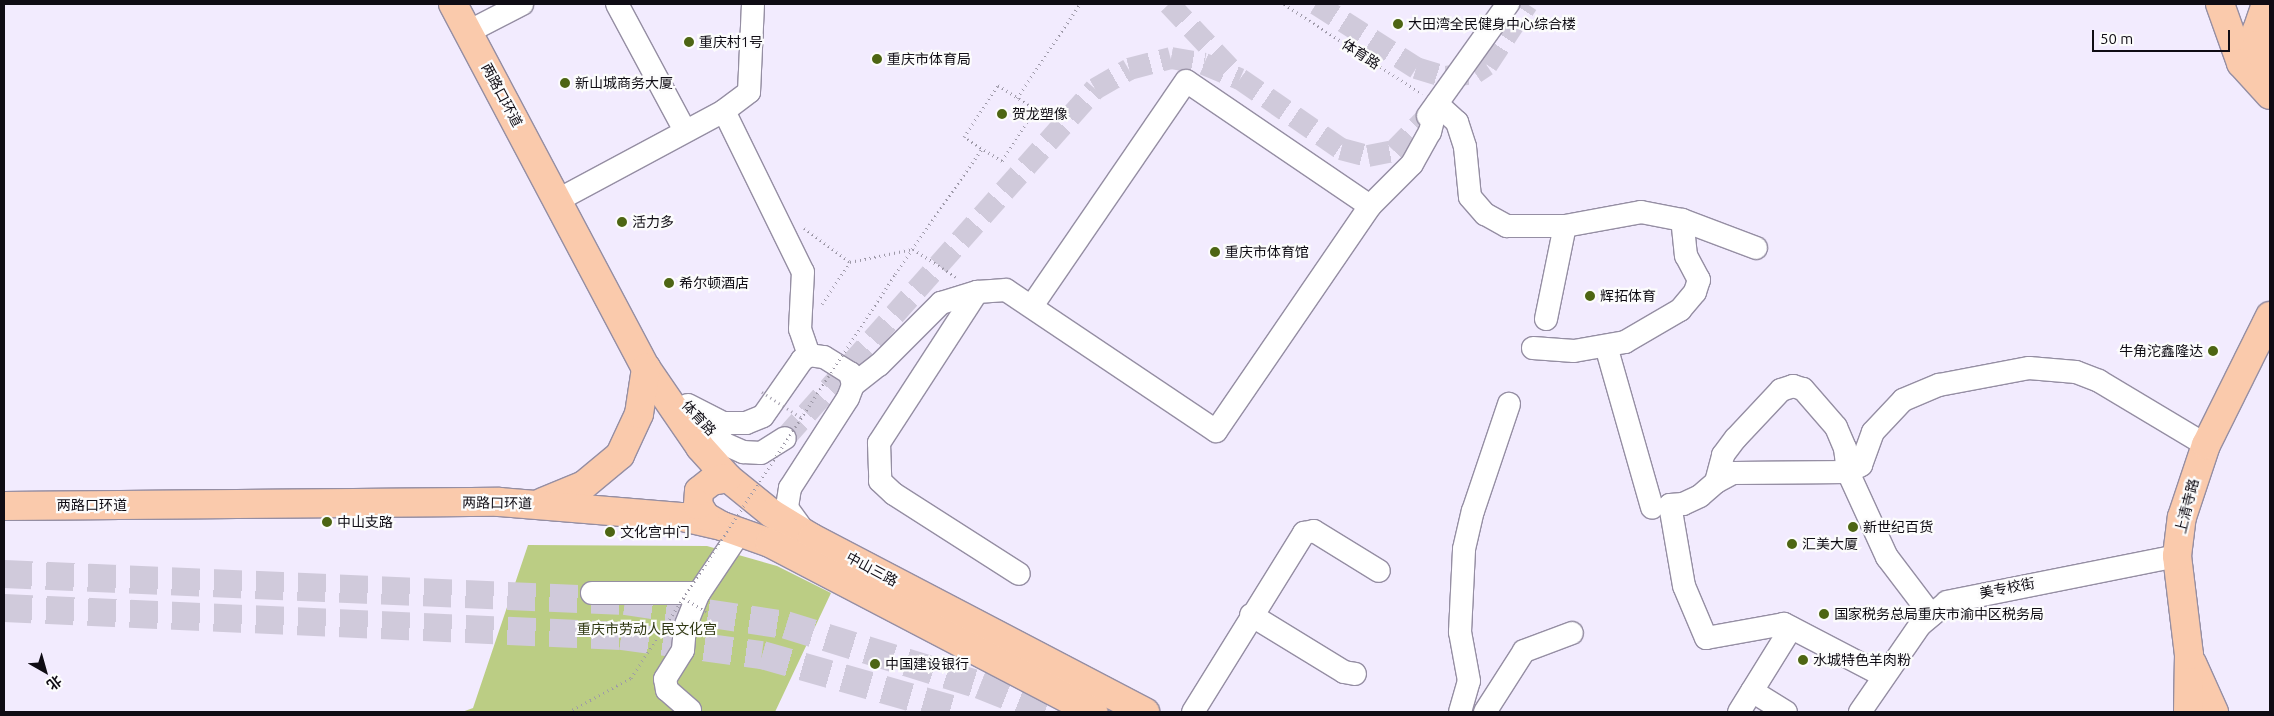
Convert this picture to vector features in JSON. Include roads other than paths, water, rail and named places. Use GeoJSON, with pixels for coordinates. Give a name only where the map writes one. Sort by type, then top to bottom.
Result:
{"type":"FeatureCollection","features":[{"type":"Feature","properties":{"kind":"main road","name":"两路口环道"},"geometry":{"type":"LineString","coordinates":[[4,506],[499,502],[539,504],[584,485],[620,455],[639,414],[646,368],[453,4]]}},
{"type":"Feature","properties":{"kind":"main road"},"geometry":{"type":"LineString","coordinates":[[2220,4],[2241,64],[2270,95]]}},
{"type":"Feature","properties":{"kind":"main road"},"geometry":{"type":"LineString","coordinates":[[2266,4],[2257,30],[2257,45],[2270,71]]}},
{"type":"Feature","properties":{"kind":"main road","name":"上清寺路"},"geometry":{"type":"LineString","coordinates":[[2188,712],[2189,655],[2177,556],[2182,517],[2212,435],[2270,316]]}},
{"type":"Feature","properties":{"kind":"main road"},"geometry":{"type":"LineString","coordinates":[[2212,435],[2270,354]]}},
{"type":"Feature","properties":{"kind":"main road","name":"中山三路"},"geometry":{"type":"LineString","coordinates":[[646,368],[700,448],[728,478],[771,513],[810,537],[1144,712]]}},
{"type":"Feature","properties":{"kind":"main road"},"geometry":{"type":"LineString","coordinates":[[728,478],[712,481],[699,491],[698,504],[705,516],[731,529]]}},
{"type":"Feature","properties":{"kind":"main road","name":"中山三路"},"geometry":{"type":"LineString","coordinates":[[539,504],[683,517],[731,529],[770,543],[1093,712]]}},
{"type":"Feature","properties":{"kind":"main road"},"geometry":{"type":"LineString","coordinates":[[2189,655],[2202,712]]}},
{"type":"Feature","properties":{"kind":"main road"},"geometry":{"type":"LineString","coordinates":[[2189,655],[2214,712]]}},
{"type":"Feature","properties":{"kind":"street"},"geometry":{"type":"LineString","coordinates":[[468,32],[522,4]]}},
{"type":"Feature","properties":{"kind":"street"},"geometry":{"type":"LineString","coordinates":[[618,4],[686,131]]}},
{"type":"Feature","properties":{"kind":"street"},"geometry":{"type":"LineString","coordinates":[[558,200],[724,111],[749,92],[753,4]]}},
{"type":"Feature","properties":{"kind":"street"},"geometry":{"type":"LineString","coordinates":[[810,537],[794,522],[787,508],[790,488],[848,398],[853,385],[879,364],[941,303],[977,292],[1006,290],[1216,431],[1370,206],[1412,164],[1430,132],[1433,110],[1508,4]]}},
{"type":"Feature","properties":{"kind":"street"},"geometry":{"type":"LineString","coordinates":[[1032,306],[1186,81],[1370,206]]}},
{"type":"Feature","properties":{"kind":"street"},"geometry":{"type":"LineString","coordinates":[[1433,110],[1457,122],[1466,147],[1470,197],[1485,214],[1508,226],[1565,226],[1641,212],[1682,220],[1756,248]]}},
{"type":"Feature","properties":{"kind":"street"},"geometry":{"type":"LineString","coordinates":[[724,111],[772,204],[803,272],[800,329],[809,355]]}},
{"type":"Feature","properties":{"kind":"street"},"geometry":{"type":"LineString","coordinates":[[1533,348],[1574,351],[1625,342],[1656,326],[1680,310],[1695,292],[1699,280],[1686,256],[1682,220]]}},
{"type":"Feature","properties":{"kind":"street"},"geometry":{"type":"LineString","coordinates":[[1546,319],[1565,226]]}},
{"type":"Feature","properties":{"kind":"street"},"geometry":{"type":"LineString","coordinates":[[977,292],[879,443],[880,481],[894,494],[1020,574]]}},
{"type":"Feature","properties":{"kind":"street"},"geometry":{"type":"LineString","coordinates":[[1606,346],[1652,508]]}},
{"type":"Feature","properties":{"kind":"street"},"geometry":{"type":"LineString","coordinates":[[688,405],[723,423],[746,423],[763,416],[802,360],[809,355],[824,357],[850,373],[853,385]]}},
{"type":"Feature","properties":{"kind":"street","name":"体育路"},"geometry":{"type":"LineString","coordinates":[[646,368],[688,405],[725,444],[743,452],[761,453],[785,438]]}},
{"type":"Feature","properties":{"kind":"street"},"geometry":{"type":"LineString","coordinates":[[1884,676],[1784,624],[1706,638],[1693,615],[1678,557],[1670,505],[1683,504],[1700,496],[1716,482],[1733,474],[1848,472],[1861,465],[1873,432],[1903,400],[1939,385],[2029,368],[2076,372],[2099,381],[2212,435]]}},
{"type":"Feature","properties":{"kind":"street"},"geometry":{"type":"LineString","coordinates":[[1716,482],[1723,455],[1781,390],[1793,386],[1803,389],[1836,428],[1845,448],[1848,472],[1887,557],[1931,615]]}},
{"type":"Feature","properties":{"kind":"street"},"geometry":{"type":"LineString","coordinates":[[1464,711],[1469,681],[1460,632],[1464,549],[1473,511],[1508,404]]}},
{"type":"Feature","properties":{"kind":"street"},"geometry":{"type":"LineString","coordinates":[[499,502],[545,517],[648,527],[683,517]]}},
{"type":"Feature","properties":{"kind":"street"},"geometry":{"type":"LineString","coordinates":[[690,710],[668,690],[665,679],[683,650],[685,626],[731,529]]}},
{"type":"Feature","properties":{"kind":"street"},"geometry":{"type":"LineString","coordinates":[[1193,712],[1304,533],[1314,531],[1379,571]]}},
{"type":"Feature","properties":{"kind":"street","name":"美专校街"},"geometry":{"type":"LineString","coordinates":[[1860,712],[1884,676],[1931,615],[1960,597],[2177,556]]}},
{"type":"Feature","properties":{"kind":"street"},"geometry":{"type":"LineString","coordinates":[[592,592],[696,601]]}},
{"type":"Feature","properties":{"kind":"street"},"geometry":{"type":"LineString","coordinates":[[1252,615],[1344,672],[1355,674]]}},
{"type":"Feature","properties":{"kind":"street"},"geometry":{"type":"LineString","coordinates":[[1739,712],[1791,628]]}},
{"type":"Feature","properties":{"kind":"street"},"geometry":{"type":"LineString","coordinates":[[1485,712],[1524,651],[1572,633]]}},
{"type":"Feature","properties":{"kind":"street"},"geometry":{"type":"LineString","coordinates":[[1752,691],[1786,712]]}},
{"type":"Feature","properties":{"kind":"tunnel"},"geometry":{"type":"LineString","coordinates":[[1169,4],[1234,73]]}},
{"type":"Feature","properties":{"kind":"tunnel"},"geometry":{"type":"LineString","coordinates":[[1316,4],[1416,68],[1446,77],[1475,73],[1487,65],[1527,4]]}},
{"type":"Feature","properties":{"kind":"tunnel"},"geometry":{"type":"LineString","coordinates":[[785,438],[1095,89],[1129,69],[1171,58],[1204,64],[1240,79],[1341,149],[1368,156],[1394,151],[1428,116]]}},
{"type":"Feature","properties":{"kind":"tunnel"},"geometry":{"type":"LineString","coordinates":[[4,574],[625,601],[786,625],[980,685],[1048,712]]}},
{"type":"Feature","properties":{"kind":"tunnel"},"geometry":{"type":"LineString","coordinates":[[4,608],[621,636],[762,655],[962,712]]}},
{"type":"Feature","properties":{"kind":"place","name":"大田湾全民健身中心综合楼"},"geometry":{"type":"Point","coordinates":[1398,24]}},
{"type":"Feature","properties":{"kind":"place","name":"重庆村1号"},"geometry":{"type":"Point","coordinates":[689,42]}},
{"type":"Feature","properties":{"kind":"place","name":"重庆市体育局"},"geometry":{"type":"Point","coordinates":[877,59]}},
{"type":"Feature","properties":{"kind":"place","name":"新山城商务大厦"},"geometry":{"type":"Point","coordinates":[565,83]}},
{"type":"Feature","properties":{"kind":"place","name":"贺龙塑像"},"geometry":{"type":"Point","coordinates":[1002,114]}},
{"type":"Feature","properties":{"kind":"place","name":"活力多"},"geometry":{"type":"Point","coordinates":[622,222]}},
{"type":"Feature","properties":{"kind":"place","name":"重庆市体育馆"},"geometry":{"type":"Point","coordinates":[1215,252]}},
{"type":"Feature","properties":{"kind":"place","name":"希尔顿酒店"},"geometry":{"type":"Point","coordinates":[669,283]}},
{"type":"Feature","properties":{"kind":"place","name":"辉拓体育"},"geometry":{"type":"Point","coordinates":[1590,296]}},
{"type":"Feature","properties":{"kind":"place","name":"牛角沱鑫隆达"},"geometry":{"type":"Point","coordinates":[2213,351]}},
{"type":"Feature","properties":{"kind":"place","name":"中山支路"},"geometry":{"type":"Point","coordinates":[327,522]}},
{"type":"Feature","properties":{"kind":"place","name":"新世纪百货"},"geometry":{"type":"Point","coordinates":[1853,527]}},
{"type":"Feature","properties":{"kind":"place","name":"文化宫中门"},"geometry":{"type":"Point","coordinates":[610,532]}},
{"type":"Feature","properties":{"kind":"place","name":"汇美大厦"},"geometry":{"type":"Point","coordinates":[1792,544]}},
{"type":"Feature","properties":{"kind":"place","name":"国家税务总局重庆市渝中区税务局"},"geometry":{"type":"Point","coordinates":[1824,614]}},
{"type":"Feature","properties":{"kind":"place","name":"水城特色羊肉粉"},"geometry":{"type":"Point","coordinates":[1803,660]}},
{"type":"Feature","properties":{"kind":"place","name":"中国建设银行"},"geometry":{"type":"Point","coordinates":[875,664]}},
{"type":"Feature","properties":{"kind":"park label","name":"重庆市劳动人民文化宫"},"geometry":{"type":"Point","coordinates":[647,629]}}]}
